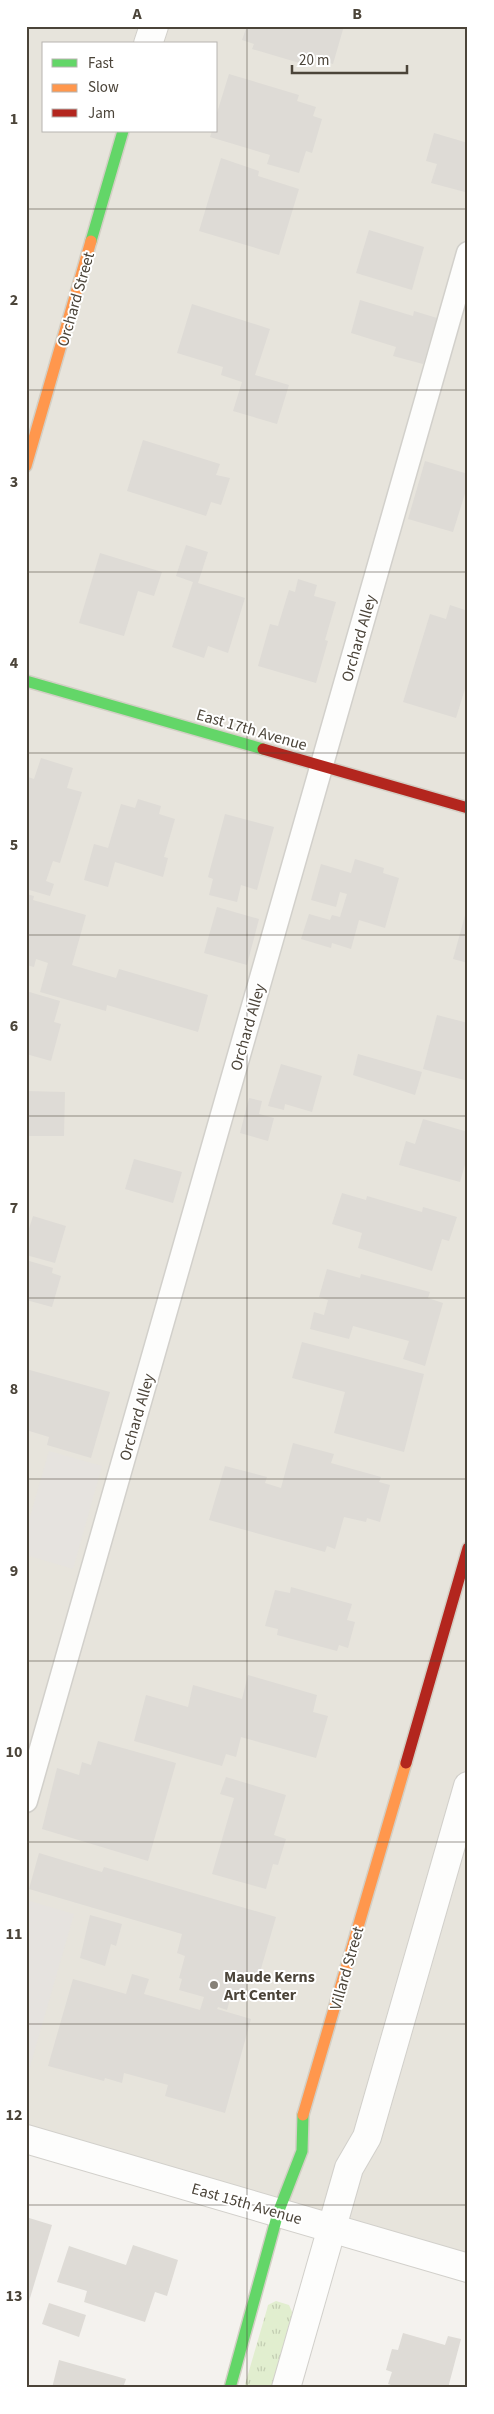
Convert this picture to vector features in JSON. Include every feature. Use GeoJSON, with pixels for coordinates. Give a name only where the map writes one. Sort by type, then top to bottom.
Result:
{"type":"FeatureCollection","features":[{"type":"Feature","properties":{"kind":"street"},"geometry":{"type":"LineString","coordinates":[[149,42],[154,26]]}},
{"type":"Feature","properties":{"kind":"street","name":"Orchard Street"},"geometry":{"type":"LineString","coordinates":[[26,466],[123,132]]}},
{"type":"Feature","properties":{"kind":"street","name":"East 17th Avenue"},"geometry":{"type":"LineString","coordinates":[[26,681],[468,808]]}},
{"type":"Feature","properties":{"kind":"street","name":"Villard Street"},"geometry":{"type":"LineString","coordinates":[[230,2388],[278,2213],[302,2152],[303,2116],[468,1548]]}},
{"type":"Feature","properties":{"kind":"street"},"geometry":{"type":"LineString","coordinates":[[286,2388],[349,2168],[366,2137],[468,1786]]}},
{"type":"Feature","properties":{"kind":"street","name":"East 15th Avenue"},"geometry":{"type":"LineString","coordinates":[[26,2139],[468,2268]]}},
{"type":"Feature","properties":{"kind":"lane","name":"Orchard Alley"},"geometry":{"type":"LineString","coordinates":[[26,1801],[468,254]]}},
{"type":"Feature","properties":{"kind":"shaded area"},"geometry":{"type":"Polygon","coordinates":[[[26,26],[468,26],[468,2268],[26,2139],[26,26]]]}},
{"type":"Feature","properties":{"kind":"shaded area"},"geometry":{"type":"Polygon","coordinates":[[[49,1451],[102,1466],[73,1569],[26,1555],[26,1531],[49,1451]]]}},
{"type":"Feature","properties":{"kind":"shaded area"},"geometry":{"type":"Polygon","coordinates":[[[26,1900],[74,1914],[27,2077],[26,2077],[26,1900]]]}},
{"type":"Feature","properties":{"kind":"green space"},"geometry":{"type":"Polygon","coordinates":[[[276,2301],[289,2305],[293,2314],[273,2388],[244,2388],[268,2305],[276,2301]]]}},
{"type":"Feature","properties":{"kind":"building"},"geometry":{"type":"Polygon","coordinates":[[[247,26],[344,26],[333,64],[316,59],[313,67],[252,49],[254,44],[242,40],[247,26]]]}},
{"type":"Feature","properties":{"kind":"building"},"geometry":{"type":"Polygon","coordinates":[[[229,74],[299,95],[297,101],[316,107],[313,116],[322,119],[312,153],[306,151],[299,173],[267,164],[270,155],[210,137],[212,132],[218,132],[218,110],[229,74]]]}},
{"type":"Feature","properties":{"kind":"building"},"geometry":{"type":"Polygon","coordinates":[[[434,133],[468,143],[468,184],[465,192],[431,183],[437,164],[426,161],[434,133]]]}},
{"type":"Feature","properties":{"kind":"building"},"geometry":{"type":"Polygon","coordinates":[[[221,158],[259,171],[258,176],[299,189],[279,255],[199,231],[221,158]]]}},
{"type":"Feature","properties":{"kind":"building"},"geometry":{"type":"Polygon","coordinates":[[[369,230],[424,247],[412,290],[356,273],[369,230]]]}},
{"type":"Feature","properties":{"kind":"building"},"geometry":{"type":"Polygon","coordinates":[[[360,300],[413,316],[414,311],[437,318],[423,364],[393,356],[396,347],[351,333],[360,300]]]}},
{"type":"Feature","properties":{"kind":"building"},"geometry":{"type":"Polygon","coordinates":[[[192,304],[270,329],[255,375],[289,385],[277,424],[233,411],[242,382],[221,375],[223,367],[177,353],[192,304]]]}},
{"type":"Feature","properties":{"kind":"building"},"geometry":{"type":"Polygon","coordinates":[[[143,440],[220,464],[216,475],[230,478],[221,505],[211,502],[206,516],[127,491],[143,440]]]}},
{"type":"Feature","properties":{"kind":"building"},"geometry":{"type":"Polygon","coordinates":[[[425,461],[468,474],[468,484],[453,532],[408,519],[425,461]]]}},
{"type":"Feature","properties":{"kind":"building"},"geometry":{"type":"Polygon","coordinates":[[[186,545],[208,552],[198,583],[245,598],[228,653],[208,646],[204,658],[172,647],[193,582],[176,576],[186,545]]]}},
{"type":"Feature","properties":{"kind":"building"},"geometry":{"type":"Polygon","coordinates":[[[100,553],[162,572],[154,596],[138,591],[124,636],[79,623],[100,553]]]}},
{"type":"Feature","properties":{"kind":"building"},"geometry":{"type":"Polygon","coordinates":[[[298,579],[317,585],[314,596],[336,602],[325,640],[328,641],[316,683],[258,666],[270,624],[278,626],[289,590],[295,592],[298,579]]]}},
{"type":"Feature","properties":{"kind":"building"},"geometry":{"type":"Polygon","coordinates":[[[450,605],[468,611],[468,679],[456,718],[403,702],[430,614],[446,619],[450,605]]]}},
{"type":"Feature","properties":{"kind":"building"},"geometry":{"type":"Polygon","coordinates":[[[41,758],[73,768],[67,788],[82,792],[60,863],[53,861],[46,881],[54,884],[50,896],[26,889],[26,781],[28,777],[34,779],[41,758]]]}},
{"type":"Feature","properties":{"kind":"building"},"geometry":{"type":"Polygon","coordinates":[[[138,799],[161,806],[159,814],[175,819],[164,857],[168,858],[163,877],[115,862],[108,887],[84,880],[94,844],[108,848],[121,804],[135,808],[138,799]]]}},
{"type":"Feature","properties":{"kind":"building"},"geometry":{"type":"Polygon","coordinates":[[[225,814],[274,827],[257,890],[241,885],[237,902],[209,895],[213,879],[208,877],[225,814]]]}},
{"type":"Feature","properties":{"kind":"building"},"geometry":{"type":"Polygon","coordinates":[[[355,859],[384,868],[383,873],[399,878],[385,928],[359,920],[351,949],[332,943],[331,948],[301,939],[309,914],[330,920],[332,915],[340,917],[347,894],[340,892],[336,907],[311,900],[321,864],[351,873],[355,859]]]}},
{"type":"Feature","properties":{"kind":"building"},"geometry":{"type":"Polygon","coordinates":[[[26,894],[34,896],[33,900],[86,915],[72,965],[116,978],[119,969],[208,995],[198,1032],[107,1005],[106,1011],[40,992],[48,963],[36,959],[34,967],[26,965],[26,894]]]}},
{"type":"Feature","properties":{"kind":"building"},"geometry":{"type":"Polygon","coordinates":[[[217,907],[259,919],[247,965],[204,953],[217,907]]]}},
{"type":"Feature","properties":{"kind":"building"},"geometry":{"type":"Polygon","coordinates":[[[468,908],[468,963],[453,959],[468,908]]]}},
{"type":"Feature","properties":{"kind":"building"},"geometry":{"type":"Polygon","coordinates":[[[26,991],[60,1001],[54,1022],[61,1024],[51,1061],[26,1054],[26,991]]]}},
{"type":"Feature","properties":{"kind":"building"},"geometry":{"type":"Polygon","coordinates":[[[437,1015],[468,1023],[468,1081],[423,1069],[437,1015]]]}},
{"type":"Feature","properties":{"kind":"building"},"geometry":{"type":"Polygon","coordinates":[[[358,1054],[422,1072],[415,1095],[353,1075],[358,1054]]]}},
{"type":"Feature","properties":{"kind":"building"},"geometry":{"type":"Polygon","coordinates":[[[281,1064],[322,1076],[312,1112],[285,1104],[284,1110],[268,1106],[281,1064]]]}},
{"type":"Feature","properties":{"kind":"building"},"geometry":{"type":"Polygon","coordinates":[[[26,1091],[65,1092],[64,1136],[26,1136],[26,1091]]]}},
{"type":"Feature","properties":{"kind":"building"},"geometry":{"type":"Polygon","coordinates":[[[249,1098],[262,1101],[259,1114],[274,1118],[268,1141],[240,1133],[249,1098]]]}},
{"type":"Feature","properties":{"kind":"building"},"geometry":{"type":"Polygon","coordinates":[[[423,1119],[468,1132],[468,1154],[460,1182],[399,1165],[406,1141],[415,1144],[423,1119]]]}},
{"type":"Feature","properties":{"kind":"building"},"geometry":{"type":"Polygon","coordinates":[[[134,1159],[182,1172],[173,1203],[125,1189],[134,1159]]]}},
{"type":"Feature","properties":{"kind":"building"},"geometry":{"type":"Polygon","coordinates":[[[342,1193],[366,1200],[367,1196],[422,1212],[423,1207],[457,1217],[449,1241],[442,1239],[432,1271],[358,1248],[362,1233],[332,1224],[342,1193]]]}},
{"type":"Feature","properties":{"kind":"building"},"geometry":{"type":"Polygon","coordinates":[[[33,1216],[66,1226],[55,1263],[26,1255],[26,1238],[33,1216]]]}},
{"type":"Feature","properties":{"kind":"building"},"geometry":{"type":"Polygon","coordinates":[[[26,1260],[53,1268],[52,1273],[61,1276],[52,1307],[26,1300],[26,1260]]]}},
{"type":"Feature","properties":{"kind":"building"},"geometry":{"type":"Polygon","coordinates":[[[327,1269],[360,1278],[361,1274],[430,1292],[428,1298],[443,1303],[425,1366],[403,1359],[409,1341],[353,1326],[349,1339],[310,1329],[314,1312],[324,1315],[328,1300],[319,1297],[327,1269]]]}},
{"type":"Feature","properties":{"kind":"building"},"geometry":{"type":"Polygon","coordinates":[[[302,1342],[424,1374],[404,1452],[334,1433],[345,1392],[292,1378],[302,1342]]]}},
{"type":"Feature","properties":{"kind":"building"},"geometry":{"type":"Polygon","coordinates":[[[26,1369],[110,1392],[91,1458],[47,1445],[49,1437],[26,1430],[26,1369]]]}},
{"type":"Feature","properties":{"kind":"building"},"geometry":{"type":"Polygon","coordinates":[[[293,1443],[334,1454],[331,1463],[381,1477],[379,1482],[390,1485],[380,1522],[367,1518],[366,1522],[344,1517],[335,1549],[327,1546],[325,1552],[209,1520],[225,1466],[267,1477],[265,1483],[281,1488],[293,1443]]]}},
{"type":"Feature","properties":{"kind":"building"},"geometry":{"type":"Polygon","coordinates":[[[291,1587],[352,1604],[347,1620],[355,1622],[348,1648],[339,1645],[337,1651],[277,1635],[278,1629],[265,1626],[275,1590],[290,1593],[291,1587]]]}},
{"type":"Feature","properties":{"kind":"building"},"geometry":{"type":"Polygon","coordinates":[[[248,1675],[317,1695],[313,1712],[328,1716],[316,1758],[241,1737],[236,1757],[226,1754],[222,1766],[134,1741],[146,1695],[188,1707],[193,1685],[242,1699],[248,1675]]]}},
{"type":"Feature","properties":{"kind":"building"},"geometry":{"type":"Polygon","coordinates":[[[98,1741],[176,1763],[148,1861],[42,1829],[57,1768],[79,1775],[82,1762],[91,1765],[98,1741]]]}},
{"type":"Feature","properties":{"kind":"building"},"geometry":{"type":"Polygon","coordinates":[[[226,1777],[286,1795],[274,1835],[286,1839],[278,1865],[273,1864],[266,1889],[212,1874],[234,1798],[220,1794],[226,1777]]]}},
{"type":"Feature","properties":{"kind":"building","name":"Maude Kerns Art Center"},"geometry":{"type":"Polygon","coordinates":[[[39,1853],[102,1872],[104,1867],[276,1917],[258,1979],[250,1977],[243,1999],[231,1996],[227,2010],[218,2007],[217,2009],[251,2019],[225,2113],[165,2096],[168,2085],[124,2073],[122,2083],[105,2078],[104,2081],[48,2066],[73,1979],[126,1994],[132,1974],[149,1979],[144,1994],[200,2010],[204,1997],[179,1990],[182,1979],[179,1978],[185,1956],[177,1953],[182,1934],[29,1889],[39,1853]]]}},
{"type":"Feature","properties":{"kind":"building"},"geometry":{"type":"Polygon","coordinates":[[[90,1915],[122,1924],[116,1946],[111,1944],[105,1966],[80,1958],[90,1915]]]}},
{"type":"Feature","properties":{"kind":"building"},"geometry":{"type":"Polygon","coordinates":[[[26,2217],[52,2225],[27,2308],[26,2308],[26,2217]]]}},
{"type":"Feature","properties":{"kind":"building"},"geometry":{"type":"Polygon","coordinates":[[[133,2245],[178,2260],[167,2296],[155,2292],[145,2322],[84,2302],[87,2291],[57,2282],[69,2246],[126,2265],[133,2245]]]}},
{"type":"Feature","properties":{"kind":"building"},"geometry":{"type":"Polygon","coordinates":[[[49,2303],[86,2315],[79,2337],[42,2324],[49,2303]]]}},
{"type":"Feature","properties":{"kind":"building"},"geometry":{"type":"Polygon","coordinates":[[[403,2333],[445,2345],[448,2336],[461,2339],[448,2388],[400,2388],[388,2384],[392,2372],[386,2370],[392,2349],[398,2350],[403,2333]]]}},
{"type":"Feature","properties":{"kind":"building"},"geometry":{"type":"Polygon","coordinates":[[[59,2360],[126,2379],[123,2388],[52,2388],[59,2360]]]}},
{"type":"Feature","properties":{"kind":"traffic: fast"},"geometry":{"type":"LineString","coordinates":[[91,241],[123,132]]}},
{"type":"Feature","properties":{"kind":"traffic: fast"},"geometry":{"type":"LineString","coordinates":[[26,681],[263,749]]}},
{"type":"Feature","properties":{"kind":"traffic: fast"},"geometry":{"type":"LineString","coordinates":[[230,2388],[278,2213],[302,2151],[303,2115]]}},
{"type":"Feature","properties":{"kind":"traffic: slow"},"geometry":{"type":"LineString","coordinates":[[26,466],[91,241]]}},
{"type":"Feature","properties":{"kind":"traffic: slow"},"geometry":{"type":"LineString","coordinates":[[303,2115],[406,1763]]}},
{"type":"Feature","properties":{"kind":"traffic: jam"},"geometry":{"type":"LineString","coordinates":[[263,749],[468,808]]}},
{"type":"Feature","properties":{"kind":"traffic: jam"},"geometry":{"type":"LineString","coordinates":[[406,1763],[468,1548]]}},
{"type":"Feature","properties":{"kind":"place","name":"Maude Kerns Art Center"},"geometry":{"type":"Point","coordinates":[214,1985]}}]}
